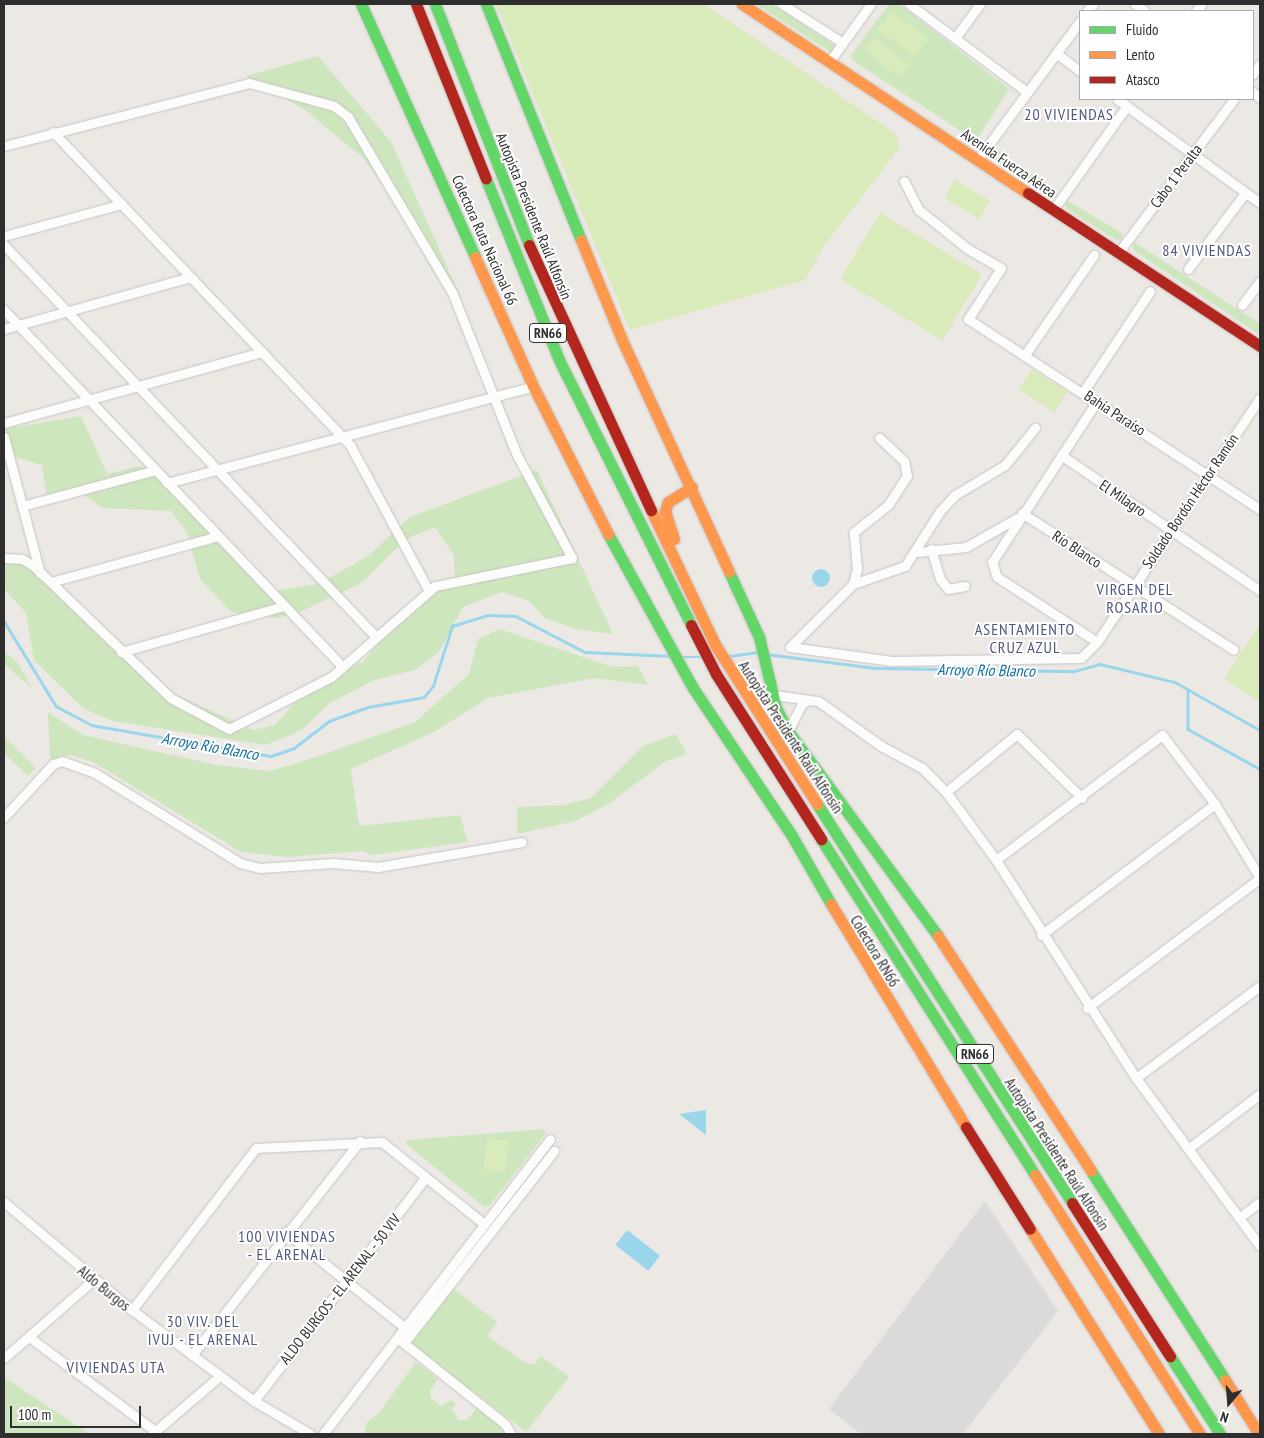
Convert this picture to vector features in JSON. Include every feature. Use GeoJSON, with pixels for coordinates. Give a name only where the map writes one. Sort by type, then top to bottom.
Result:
{"type":"FeatureCollection","features":[{"type":"Feature","properties":{"kind":"main road","name":"Colectora Ruta Nacional 66"},"geometry":{"type":"LineString","coordinates":[[362,4],[533,386],[670,645]]}},
{"type":"Feature","properties":{"kind":"main road","name":"Autopista Presidente Raúl Alfonsín"},"geometry":{"type":"LineString","coordinates":[[416,4],[560,362],[703,651],[1200,1434]]}},
{"type":"Feature","properties":{"kind":"main road","name":"Autopista Presidente Raúl Alfonsín"},"geometry":{"type":"LineString","coordinates":[[435,4],[492,158],[559,317],[720,645],[730,670],[1220,1434]]}},
{"type":"Feature","properties":{"kind":"main road"},"geometry":{"type":"LineString","coordinates":[[486,4],[622,340],[692,487],[759,637],[772,676],[774,695],[792,723],[828,793],[958,964],[1259,1434]]}},
{"type":"Feature","properties":{"kind":"main road","name":"Avenida Fuerza Aérea"},"geometry":{"type":"LineString","coordinates":[[742,4],[1260,346]]}},
{"type":"Feature","properties":{"kind":"main road"},"geometry":{"type":"LineString","coordinates":[[692,487],[668,502],[665,522],[720,645]]}},
{"type":"Feature","properties":{"kind":"main road","name":"Colectora RN66"},"geometry":{"type":"LineString","coordinates":[[670,645],[694,688],[792,836],[881,990],[1159,1434]]}},
{"type":"Feature","properties":{"kind":"street"},"geometry":{"type":"LineString","coordinates":[[782,4],[843,44]]}},
{"type":"Feature","properties":{"kind":"street"},"geometry":{"type":"LineString","coordinates":[[829,62],[871,4]]}},
{"type":"Feature","properties":{"kind":"street"},"geometry":{"type":"LineString","coordinates":[[910,4],[1027,92]]}},
{"type":"Feature","properties":{"kind":"street"},"geometry":{"type":"LineString","coordinates":[[955,38],[980,4]]}},
{"type":"Feature","properties":{"kind":"street"},"geometry":{"type":"LineString","coordinates":[[978,159],[1079,21]]}},
{"type":"Feature","properties":{"kind":"street"},"geometry":{"type":"LineString","coordinates":[[1056,53],[1079,70]]}},
{"type":"Feature","properties":{"kind":"street"},"geometry":{"type":"LineString","coordinates":[[4,146],[249,83],[334,106],[348,117],[452,292],[492,398],[517,455],[572,558],[442,583],[429,591],[343,667],[229,729],[179,704],[121,652],[51,582],[22,559],[4,558]]}},
{"type":"Feature","properties":{"kind":"street"},"geometry":{"type":"LineString","coordinates":[[1119,100],[1260,204]]}},
{"type":"Feature","properties":{"kind":"street","name":"Cabo 1 Peralta"},"geometry":{"type":"LineString","coordinates":[[1118,253],[1233,100]]}},
{"type":"Feature","properties":{"kind":"street"},"geometry":{"type":"LineString","coordinates":[[1053,210],[1127,106]]}},
{"type":"Feature","properties":{"kind":"street"},"geometry":{"type":"LineString","coordinates":[[53,132],[343,438],[429,591]]}},
{"type":"Feature","properties":{"kind":"street","name":"Bahía Paraíso"},"geometry":{"type":"LineString","coordinates":[[904,181],[919,210],[968,250],[1001,268],[968,319],[1097,401],[1260,509]]}},
{"type":"Feature","properties":{"kind":"street"},"geometry":{"type":"LineString","coordinates":[[1188,269],[1245,193]]}},
{"type":"Feature","properties":{"kind":"street"},"geometry":{"type":"LineString","coordinates":[[4,236],[122,204]]}},
{"type":"Feature","properties":{"kind":"street"},"geometry":{"type":"LineString","coordinates":[[4,245],[376,637]]}},
{"type":"Feature","properties":{"kind":"street"},"geometry":{"type":"LineString","coordinates":[[1024,356],[1094,255]]}},
{"type":"Feature","properties":{"kind":"street"},"geometry":{"type":"LineString","coordinates":[[4,329],[190,277]]}},
{"type":"Feature","properties":{"kind":"street"},"geometry":{"type":"LineString","coordinates":[[1242,305],[1260,281]]}},
{"type":"Feature","properties":{"kind":"street"},"geometry":{"type":"LineString","coordinates":[[1083,392],[1150,291]]}},
{"type":"Feature","properties":{"kind":"street"},"geometry":{"type":"LineString","coordinates":[[4,310],[343,667]]}},
{"type":"Feature","properties":{"kind":"street"},"geometry":{"type":"LineString","coordinates":[[4,423],[262,352]]}},
{"type":"Feature","properties":{"kind":"street"},"geometry":{"type":"LineString","coordinates":[[167,483],[220,471],[533,386]]}},
{"type":"Feature","properties":{"kind":"street","name":"Soldado Bordón Héctor Ramón"},"geometry":{"type":"LineString","coordinates":[[853,584],[790,647],[892,661],[1069,661],[1081,658],[1097,642],[1170,529],[1260,398]]}},
{"type":"Feature","properties":{"kind":"street"},"geometry":{"type":"LineString","coordinates":[[1097,401],[993,556],[998,578],[1097,642]]}},
{"type":"Feature","properties":{"kind":"street"},"geometry":{"type":"LineString","coordinates":[[853,584],[890,574],[918,552],[950,500],[1005,464],[1034,428]]}},
{"type":"Feature","properties":{"kind":"street"},"geometry":{"type":"LineString","coordinates":[[4,437],[40,573]]}},
{"type":"Feature","properties":{"kind":"street"},"geometry":{"type":"LineString","coordinates":[[853,584],[857,569],[854,532],[888,505],[907,476],[904,461],[879,438]]}},
{"type":"Feature","properties":{"kind":"street","name":"El Milagro"},"geometry":{"type":"LineString","coordinates":[[1061,455],[1260,591]]}},
{"type":"Feature","properties":{"kind":"street"},"geometry":{"type":"LineString","coordinates":[[22,506],[155,470]]}},
{"type":"Feature","properties":{"kind":"street"},"geometry":{"type":"LineString","coordinates":[[918,552],[931,549],[966,547],[1021,515]]}},
{"type":"Feature","properties":{"kind":"street","name":"Río Blanco"},"geometry":{"type":"LineString","coordinates":[[1021,515],[1234,650]]}},
{"type":"Feature","properties":{"kind":"street"},"geometry":{"type":"LineString","coordinates":[[51,582],[218,536]]}},
{"type":"Feature","properties":{"kind":"street"},"geometry":{"type":"LineString","coordinates":[[931,549],[940,579],[948,588],[965,586]]}},
{"type":"Feature","properties":{"kind":"street"},"geometry":{"type":"LineString","coordinates":[[121,652],[284,606]]}},
{"type":"Feature","properties":{"kind":"street"},"geometry":{"type":"LineString","coordinates":[[774,695],[790,699],[808,700],[828,706],[870,739],[922,768],[946,792],[996,860],[1087,1008],[1136,1078],[1260,1246]]}},
{"type":"Feature","properties":{"kind":"street"},"geometry":{"type":"LineString","coordinates":[[792,723],[808,700]]}},
{"type":"Feature","properties":{"kind":"street"},"geometry":{"type":"LineString","coordinates":[[946,792],[1017,734],[1082,798]]}},
{"type":"Feature","properties":{"kind":"street"},"geometry":{"type":"LineString","coordinates":[[996,860],[1082,798],[1162,736],[1215,804],[1260,878],[1087,1008]]}},
{"type":"Feature","properties":{"kind":"street"},"geometry":{"type":"LineString","coordinates":[[4,817],[53,764],[62,761],[95,773],[240,863],[260,868],[333,863],[378,867],[522,842]]}},
{"type":"Feature","properties":{"kind":"street"},"geometry":{"type":"LineString","coordinates":[[1041,934],[1215,804]]}},
{"type":"Feature","properties":{"kind":"street"},"geometry":{"type":"LineString","coordinates":[[1136,1078],[1260,986]]}},
{"type":"Feature","properties":{"kind":"street"},"geometry":{"type":"LineString","coordinates":[[1189,1148],[1260,1094]]}},
{"type":"Feature","properties":{"kind":"street"},"geometry":{"type":"LineString","coordinates":[[401,1340],[404,1327],[550,1139]]}},
{"type":"Feature","properties":{"kind":"street"},"geometry":{"type":"LineString","coordinates":[[132,1310],[256,1148],[360,1141],[382,1142],[484,1224]]}},
{"type":"Feature","properties":{"kind":"street"},"geometry":{"type":"LineString","coordinates":[[192,1355],[285,1232],[360,1141]]}},
{"type":"Feature","properties":{"kind":"street"},"geometry":{"type":"LineString","coordinates":[[323,1434],[554,1151]]}},
{"type":"Feature","properties":{"kind":"street","name":"ALDO BURGOS - EL ARENAL - 50 VIV"},"geometry":{"type":"LineString","coordinates":[[254,1401],[344,1281],[426,1178]]}},
{"type":"Feature","properties":{"kind":"street","name":"Aldo Burgos"},"geometry":{"type":"LineString","coordinates":[[4,1202],[93,1280],[132,1310],[254,1401],[310,1434]]}},
{"type":"Feature","properties":{"kind":"street"},"geometry":{"type":"LineString","coordinates":[[1240,1217],[1260,1202]]}},
{"type":"Feature","properties":{"kind":"street"},"geometry":{"type":"LineString","coordinates":[[285,1232],[404,1327]]}},
{"type":"Feature","properties":{"kind":"street"},"geometry":{"type":"LineString","coordinates":[[4,1358],[93,1280]]}},
{"type":"Feature","properties":{"kind":"street"},"geometry":{"type":"LineString","coordinates":[[29,1337],[153,1433],[220,1376]]}},
{"type":"Feature","properties":{"kind":"street"},"geometry":{"type":"LineString","coordinates":[[401,1340],[505,1424],[511,1434]]}},
{"type":"Feature","properties":{"kind":"shaded area"},"geometry":{"type":"Polygon","coordinates":[[[985,1201],[1058,1311],[963,1434],[861,1434],[829,1409],[985,1201]]]}},
{"type":"Feature","properties":{"kind":"green space"},"geometry":{"type":"Polygon","coordinates":[[[496,4],[703,4],[895,133],[900,147],[824,246],[805,280],[630,330],[496,4]]]}},
{"type":"Feature","properties":{"kind":"green space"},"geometry":{"type":"Polygon","coordinates":[[[756,4],[772,4],[834,45],[832,53],[756,4]]]}},
{"type":"Feature","properties":{"kind":"green space"},"geometry":{"type":"Polygon","coordinates":[[[889,4],[899,4],[1009,89],[978,138],[973,139],[852,60],[851,55],[889,4]]]}},
{"type":"Feature","properties":{"kind":"green space"},"geometry":{"type":"Polygon","coordinates":[[[892,11],[929,39],[915,57],[878,29],[892,11]]]}},
{"type":"Feature","properties":{"kind":"green space"},"geometry":{"type":"Polygon","coordinates":[[[874,37],[910,65],[900,78],[864,50],[874,37]]]}},
{"type":"Feature","properties":{"kind":"green space"},"geometry":{"type":"Polygon","coordinates":[[[318,56],[391,142],[459,293],[431,269],[403,211],[363,158],[305,110],[246,76],[318,56]]]}},
{"type":"Feature","properties":{"kind":"green space"},"geometry":{"type":"Polygon","coordinates":[[[993,151],[999,151],[1059,195],[1051,199],[993,159],[993,151]]]}},
{"type":"Feature","properties":{"kind":"green space"},"geometry":{"type":"Polygon","coordinates":[[[955,180],[990,201],[979,219],[944,198],[955,180]]]}},
{"type":"Feature","properties":{"kind":"green space"},"geometry":{"type":"Polygon","coordinates":[[[1066,200],[1122,233],[1123,239],[1116,240],[1066,208],[1066,200]]]}},
{"type":"Feature","properties":{"kind":"green space"},"geometry":{"type":"Polygon","coordinates":[[[880,213],[982,274],[942,340],[840,279],[880,213]]]}},
{"type":"Feature","properties":{"kind":"green space"},"geometry":{"type":"Polygon","coordinates":[[[1134,242],[1260,324],[1260,335],[1133,250],[1134,242]]]}},
{"type":"Feature","properties":{"kind":"green space"},"geometry":{"type":"Polygon","coordinates":[[[1032,369],[1067,392],[1054,412],[1019,389],[1032,369]]]}},
{"type":"Feature","properties":{"kind":"green space"},"geometry":{"type":"Polygon","coordinates":[[[81,416],[107,474],[139,466],[178,485],[219,544],[267,592],[318,584],[367,557],[410,517],[537,470],[613,634],[576,629],[545,618],[529,601],[502,592],[463,607],[440,651],[415,670],[374,680],[330,703],[302,730],[266,745],[113,721],[84,709],[34,660],[26,613],[4,589],[4,556],[28,555],[149,682],[253,730],[275,725],[311,684],[363,662],[399,618],[455,577],[454,556],[435,527],[406,539],[363,582],[300,612],[277,618],[231,612],[200,579],[187,532],[171,511],[102,508],[83,493],[47,500],[42,465],[4,454],[4,429],[81,416]]]}},
{"type":"Feature","properties":{"kind":"green space"},"geometry":{"type":"Polygon","coordinates":[[[1260,623],[1260,702],[1224,679],[1260,623]]]}},
{"type":"Feature","properties":{"kind":"green space"},"geometry":{"type":"Polygon","coordinates":[[[499,629],[613,667],[638,666],[648,685],[594,678],[488,698],[436,731],[351,769],[359,826],[460,815],[468,842],[373,855],[362,851],[287,857],[241,852],[95,763],[71,755],[50,760],[48,712],[83,735],[217,765],[269,771],[298,763],[415,722],[469,674],[478,639],[499,629]]]}},
{"type":"Feature","properties":{"kind":"green space"},"geometry":{"type":"Polygon","coordinates":[[[4,651],[18,663],[32,688],[4,664],[4,651]]]}},
{"type":"Feature","properties":{"kind":"green space"},"geometry":{"type":"Polygon","coordinates":[[[676,734],[687,754],[666,761],[608,804],[576,821],[517,834],[517,807],[564,805],[591,798],[643,746],[676,734]]]}},
{"type":"Feature","properties":{"kind":"green space"},"geometry":{"type":"Polygon","coordinates":[[[4,736],[36,768],[28,776],[4,753],[4,736]]]}},
{"type":"Feature","properties":{"kind":"green space"},"geometry":{"type":"Polygon","coordinates":[[[544,1129],[546,1133],[489,1206],[484,1207],[406,1144],[407,1140],[544,1129]]]}},
{"type":"Feature","properties":{"kind":"green space"},"geometry":{"type":"Polygon","coordinates":[[[488,1138],[509,1141],[504,1173],[484,1170],[488,1138]]]}},
{"type":"Feature","properties":{"kind":"green space"},"geometry":{"type":"Polygon","coordinates":[[[453,1288],[497,1322],[488,1336],[522,1361],[534,1365],[541,1356],[569,1377],[526,1432],[409,1343],[453,1288]]]}},
{"type":"Feature","properties":{"kind":"green space"},"geometry":{"type":"Polygon","coordinates":[[[416,1362],[438,1379],[430,1391],[431,1398],[441,1406],[451,1400],[456,1404],[451,1409],[459,1420],[467,1420],[477,1408],[501,1425],[504,1434],[364,1434],[367,1422],[378,1414],[416,1362]]]}},
{"type":"Feature","properties":{"kind":"green space"},"geometry":{"type":"Polygon","coordinates":[[[4,1377],[79,1427],[90,1434],[4,1434],[4,1377]]]}},
{"type":"Feature","properties":{"kind":"water"},"geometry":{"type":"Polygon","coordinates":[[[821,569],[827,572],[830,578],[827,584],[821,587],[815,584],[812,578],[815,572],[821,569]]]}},
{"type":"Feature","properties":{"kind":"water"},"geometry":{"type":"Polygon","coordinates":[[[706,1110],[706,1135],[679,1114],[706,1110]]]}},
{"type":"Feature","properties":{"kind":"water"},"geometry":{"type":"Polygon","coordinates":[[[627,1230],[660,1256],[648,1271],[615,1245],[627,1230]]]}},
{"type":"Feature","properties":{"kind":"waterway","name":"Arroyo Rio Blanco"},"geometry":{"type":"LineString","coordinates":[[4,621],[56,706],[91,725],[271,756],[294,748],[329,721],[368,707],[424,697],[433,686],[452,626],[488,615],[516,616],[585,652],[672,656]]}},
{"type":"Feature","properties":{"kind":"waterway","name":"Arroyo Río Blanco"},"geometry":{"type":"LineString","coordinates":[[729,656],[758,652]]}},
{"type":"Feature","properties":{"kind":"waterway","name":"Arroyo Río Blanco"},"geometry":{"type":"LineString","coordinates":[[766,654],[875,668],[1074,671],[1100,664],[1175,682],[1260,730]]}},
{"type":"Feature","properties":{"kind":"waterway","name":"Arroyo Rio Blanco"},"geometry":{"type":"LineString","coordinates":[[680,657],[701,657]]}},
{"type":"Feature","properties":{"kind":"waterway"},"geometry":{"type":"LineString","coordinates":[[1188,690],[1188,729],[1260,769]]}},
{"type":"Feature","properties":{"kind":"traffic: fast"},"geometry":{"type":"LineString","coordinates":[[361,4],[475,257]]}},
{"type":"Feature","properties":{"kind":"traffic: fast"},"geometry":{"type":"LineString","coordinates":[[435,4],[529,245]]}},
{"type":"Feature","properties":{"kind":"traffic: fast"},"geometry":{"type":"LineString","coordinates":[[486,4],[581,240]]}},
{"type":"Feature","properties":{"kind":"traffic: fast"},"geometry":{"type":"LineString","coordinates":[[486,179],[560,362],[691,625]]}},
{"type":"Feature","properties":{"kind":"traffic: fast"},"geometry":{"type":"LineString","coordinates":[[608,534],[693,688],[792,836],[831,904]]}},
{"type":"Feature","properties":{"kind":"traffic: fast"},"geometry":{"type":"LineString","coordinates":[[729,572],[759,637],[776,708],[788,731],[938,936]]}},
{"type":"Feature","properties":{"kind":"traffic: fast"},"geometry":{"type":"LineString","coordinates":[[817,804],[1072,1203]]}},
{"type":"Feature","properties":{"kind":"traffic: fast"},"geometry":{"type":"LineString","coordinates":[[821,839],[1035,1175]]}},
{"type":"Feature","properties":{"kind":"traffic: fast"},"geometry":{"type":"LineString","coordinates":[[1091,1171],[1225,1380]]}},
{"type":"Feature","properties":{"kind":"traffic: fast"},"geometry":{"type":"LineString","coordinates":[[1170,1356],[1220,1434]]}},
{"type":"Feature","properties":{"kind":"traffic: slow"},"geometry":{"type":"LineString","coordinates":[[742,4],[1028,193]]}},
{"type":"Feature","properties":{"kind":"traffic: slow"},"geometry":{"type":"LineString","coordinates":[[581,240],[622,340],[729,572]]}},
{"type":"Feature","properties":{"kind":"traffic: slow"},"geometry":{"type":"LineString","coordinates":[[475,257],[533,386],[608,534]]}},
{"type":"Feature","properties":{"kind":"traffic: slow"},"geometry":{"type":"LineString","coordinates":[[674,539],[665,511],[668,502],[692,487]]}},
{"type":"Feature","properties":{"kind":"traffic: slow"},"geometry":{"type":"LineString","coordinates":[[651,510],[716,646],[817,804]]}},
{"type":"Feature","properties":{"kind":"traffic: slow"},"geometry":{"type":"LineString","coordinates":[[831,904],[966,1127]]}},
{"type":"Feature","properties":{"kind":"traffic: slow"},"geometry":{"type":"LineString","coordinates":[[938,936],[1091,1171]]}},
{"type":"Feature","properties":{"kind":"traffic: slow"},"geometry":{"type":"LineString","coordinates":[[1035,1175],[1200,1434]]}},
{"type":"Feature","properties":{"kind":"traffic: slow"},"geometry":{"type":"LineString","coordinates":[[1030,1229],[1159,1434]]}},
{"type":"Feature","properties":{"kind":"traffic: slow"},"geometry":{"type":"LineString","coordinates":[[1225,1380],[1259,1434]]}},
{"type":"Feature","properties":{"kind":"traffic: jam"},"geometry":{"type":"LineString","coordinates":[[416,4],[486,179]]}},
{"type":"Feature","properties":{"kind":"traffic: jam"},"geometry":{"type":"LineString","coordinates":[[1028,193],[1260,346]]}},
{"type":"Feature","properties":{"kind":"traffic: jam"},"geometry":{"type":"LineString","coordinates":[[529,245],[651,510]]}},
{"type":"Feature","properties":{"kind":"traffic: jam"},"geometry":{"type":"LineString","coordinates":[[691,625],[716,674],[821,839]]}},
{"type":"Feature","properties":{"kind":"traffic: jam"},"geometry":{"type":"LineString","coordinates":[[966,1127],[1030,1229]]}},
{"type":"Feature","properties":{"kind":"traffic: jam"},"geometry":{"type":"LineString","coordinates":[[1072,1203],[1170,1356]]}},
{"type":"Feature","properties":{"kind":"district","name":"20 VIVIENDAS"},"geometry":{"type":"Point","coordinates":[1069,114]}},
{"type":"Feature","properties":{"kind":"district","name":"84 VIVIENDAS"},"geometry":{"type":"Point","coordinates":[1207,250]}},
{"type":"Feature","properties":{"kind":"district","name":"VIRGEN DEL ROSARIO"},"geometry":{"type":"Point","coordinates":[1135,598]}},
{"type":"Feature","properties":{"kind":"district","name":"ASENTAMIENTO CRUZ AZUL"},"geometry":{"type":"Point","coordinates":[1025,638]}},
{"type":"Feature","properties":{"kind":"district","name":"100 VIVIENDAS - EL ARENAL"},"geometry":{"type":"Point","coordinates":[287,1245]}},
{"type":"Feature","properties":{"kind":"district","name":"30 VIV. DEL IVUJ - EL ARENAL"},"geometry":{"type":"Point","coordinates":[203,1330]}},
{"type":"Feature","properties":{"kind":"district","name":"VIVIENDAS UTA"},"geometry":{"type":"Point","coordinates":[116,1367]}}]}
